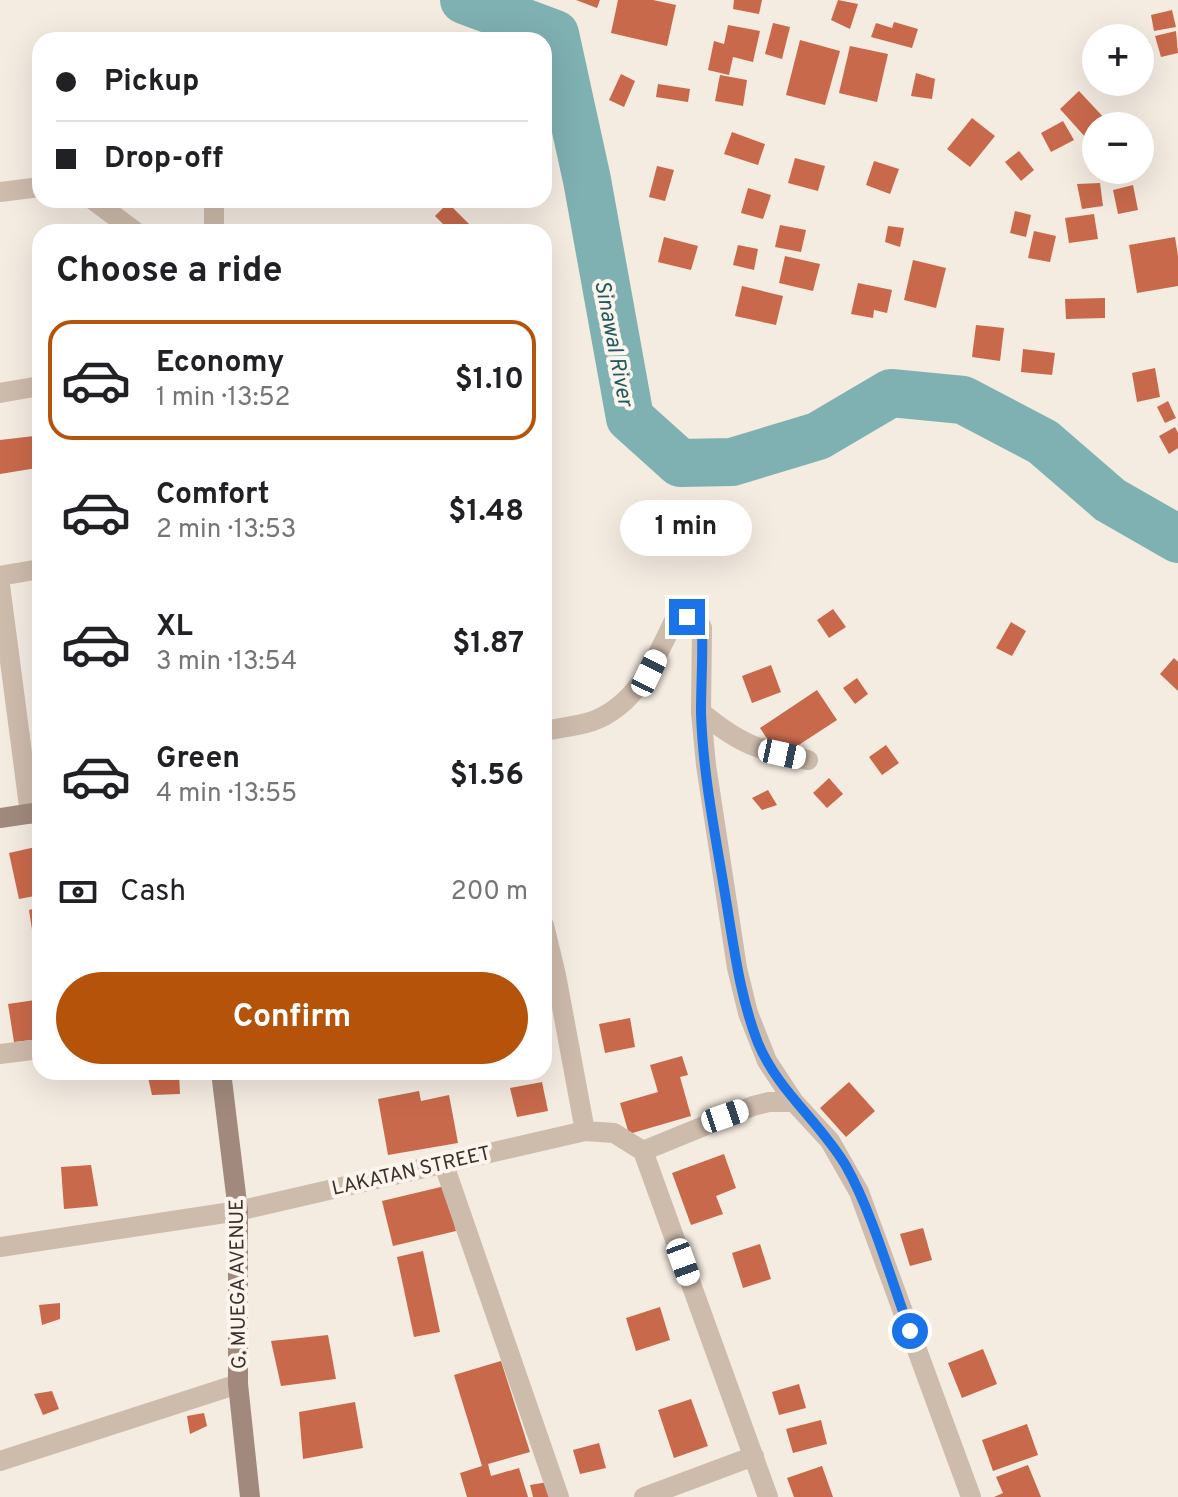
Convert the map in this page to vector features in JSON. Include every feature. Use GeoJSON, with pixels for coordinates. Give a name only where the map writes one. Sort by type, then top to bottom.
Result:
{"type":"FeatureCollection","features":[{"type":"Feature","properties":{"kind":"street"},"geometry":{"type":"LineString","coordinates":[[0,192],[32,188]]}},
{"type":"Feature","properties":{"kind":"street"},"geometry":{"type":"LineString","coordinates":[[104,208],[125,224]]}},
{"type":"Feature","properties":{"kind":"street"},"geometry":{"type":"LineString","coordinates":[[0,393],[32,387]]}},
{"type":"Feature","properties":{"kind":"street"},"geometry":{"type":"LineString","coordinates":[[0,576],[32,570]]}},
{"type":"Feature","properties":{"kind":"street"},"geometry":{"type":"LineString","coordinates":[[0,585],[32,793]]}},
{"type":"Feature","properties":{"kind":"street"},"geometry":{"type":"LineString","coordinates":[[552,729],[593,721],[631,697],[649,673],[673,623],[687,617],[697,618],[702,628],[701,712],[716,839],[744,998],[759,1045],[794,1102],[830,1141],[859,1192],[971,1497]]}},
{"type":"Feature","properties":{"kind":"street"},"geometry":{"type":"LineString","coordinates":[[701,712],[727,734],[755,748],[808,760]]}},
{"type":"Feature","properties":{"kind":"street"},"geometry":{"type":"LineString","coordinates":[[0,818],[32,813]]}},
{"type":"Feature","properties":{"kind":"street"},"geometry":{"type":"LineString","coordinates":[[552,985],[585,1131],[614,1133],[643,1151],[768,1497]]}},
{"type":"Feature","properties":{"kind":"street"},"geometry":{"type":"LineString","coordinates":[[0,1054],[32,1050]]}},
{"type":"Feature","properties":{"kind":"street","name":"G. MUEGA AVENUE"},"geometry":{"type":"LineString","coordinates":[[222,1080],[238,1211],[238,1384],[250,1497]]}},
{"type":"Feature","properties":{"kind":"street"},"geometry":{"type":"LineString","coordinates":[[643,1151],[753,1106],[769,1102],[794,1102]]}},
{"type":"Feature","properties":{"kind":"street","name":"LAKATAN STREET"},"geometry":{"type":"LineString","coordinates":[[0,1247],[238,1211],[585,1131]]}},
{"type":"Feature","properties":{"kind":"street"},"geometry":{"type":"LineString","coordinates":[[443,1162],[559,1497]]}},
{"type":"Feature","properties":{"kind":"street"},"geometry":{"type":"LineString","coordinates":[[0,1461],[238,1384]]}},
{"type":"Feature","properties":{"kind":"street"},"geometry":{"type":"LineString","coordinates":[[644,1497],[754,1456]]}},
{"type":"Feature","properties":{"kind":"building"},"geometry":{"type":"Polygon","coordinates":[[[576,0],[600,0],[597,8],[576,0]]]}},
{"type":"Feature","properties":{"kind":"building"},"geometry":{"type":"Polygon","coordinates":[[[618,0],[653,0],[676,5],[667,46],[611,33],[618,0]]]}},
{"type":"Feature","properties":{"kind":"building"},"geometry":{"type":"Polygon","coordinates":[[[734,0],[762,0],[759,14],[733,9],[734,0]]]}},
{"type":"Feature","properties":{"kind":"building"},"geometry":{"type":"Polygon","coordinates":[[[838,0],[858,4],[850,29],[831,20],[838,0]]]}},
{"type":"Feature","properties":{"kind":"building"},"geometry":{"type":"Polygon","coordinates":[[[1172,10],[1176,27],[1154,31],[1151,15],[1172,10]]]}},
{"type":"Feature","properties":{"kind":"building"},"geometry":{"type":"Polygon","coordinates":[[[894,22],[918,29],[912,48],[871,37],[876,23],[892,28],[894,22]]]}},
{"type":"Feature","properties":{"kind":"building"},"geometry":{"type":"Polygon","coordinates":[[[773,23],[790,27],[782,59],[765,54],[773,23]]]}},
{"type":"Feature","properties":{"kind":"building"},"geometry":{"type":"Polygon","coordinates":[[[728,25],[760,31],[753,62],[733,57],[729,75],[708,70],[714,41],[724,44],[728,25]]]}},
{"type":"Feature","properties":{"kind":"building"},"geometry":{"type":"Polygon","coordinates":[[[1176,31],[1178,53],[1161,57],[1155,36],[1176,31]]]}},
{"type":"Feature","properties":{"kind":"building"},"geometry":{"type":"Polygon","coordinates":[[[800,40],[840,51],[825,105],[786,95],[800,40]]]}},
{"type":"Feature","properties":{"kind":"building"},"geometry":{"type":"Polygon","coordinates":[[[850,46],[888,54],[877,102],[839,93],[850,46]]]}},
{"type":"Feature","properties":{"kind":"building"},"geometry":{"type":"Polygon","coordinates":[[[916,73],[935,79],[932,99],[911,96],[916,73]]]}},
{"type":"Feature","properties":{"kind":"building"},"geometry":{"type":"Polygon","coordinates":[[[621,74],[635,81],[624,107],[609,100],[621,74]]]}},
{"type":"Feature","properties":{"kind":"building"},"geometry":{"type":"Polygon","coordinates":[[[720,75],[747,80],[743,106],[715,101],[720,75]]]}},
{"type":"Feature","properties":{"kind":"building"},"geometry":{"type":"Polygon","coordinates":[[[658,84],[690,89],[688,102],[656,97],[658,84]]]}},
{"type":"Feature","properties":{"kind":"building"},"geometry":{"type":"Polygon","coordinates":[[[1079,91],[1099,112],[1082,112],[1082,133],[1060,109],[1079,91]]]}},
{"type":"Feature","properties":{"kind":"building"},"geometry":{"type":"Polygon","coordinates":[[[972,118],[995,136],[970,167],[947,149],[972,118]]]}},
{"type":"Feature","properties":{"kind":"building"},"geometry":{"type":"Polygon","coordinates":[[[1063,121],[1074,140],[1051,152],[1041,133],[1063,121]]]}},
{"type":"Feature","properties":{"kind":"building"},"geometry":{"type":"Polygon","coordinates":[[[732,132],[765,144],[758,165],[724,154],[732,132]]]}},
{"type":"Feature","properties":{"kind":"building"},"geometry":{"type":"Polygon","coordinates":[[[1019,151],[1034,170],[1021,181],[1005,162],[1019,151]]]}},
{"type":"Feature","properties":{"kind":"building"},"geometry":{"type":"Polygon","coordinates":[[[795,158],[825,166],[818,191],[788,183],[795,158]]]}},
{"type":"Feature","properties":{"kind":"building"},"geometry":{"type":"Polygon","coordinates":[[[874,161],[899,169],[890,194],[866,185],[874,161]]]}},
{"type":"Feature","properties":{"kind":"building"},"geometry":{"type":"Polygon","coordinates":[[[657,166],[674,170],[665,201],[649,197],[657,166]]]}},
{"type":"Feature","properties":{"kind":"building"},"geometry":{"type":"Polygon","coordinates":[[[1077,184],[1100,184],[1103,206],[1082,209],[1077,184]]]}},
{"type":"Feature","properties":{"kind":"building"},"geometry":{"type":"Polygon","coordinates":[[[1133,185],[1138,210],[1118,214],[1113,190],[1133,185]]]}},
{"type":"Feature","properties":{"kind":"building"},"geometry":{"type":"Polygon","coordinates":[[[748,188],[771,195],[763,219],[741,213],[748,188]]]}},
{"type":"Feature","properties":{"kind":"building"},"geometry":{"type":"Polygon","coordinates":[[[443,208],[453,208],[469,224],[443,224],[435,216],[443,208]]]}},
{"type":"Feature","properties":{"kind":"building"},"geometry":{"type":"Polygon","coordinates":[[[1015,211],[1031,215],[1026,237],[1010,233],[1015,211]]]}},
{"type":"Feature","properties":{"kind":"building"},"geometry":{"type":"Polygon","coordinates":[[[1094,214],[1098,239],[1069,243],[1065,218],[1094,214]]]}},
{"type":"Feature","properties":{"kind":"building"},"geometry":{"type":"Polygon","coordinates":[[[780,225],[806,230],[801,252],[775,247],[780,225]]]}},
{"type":"Feature","properties":{"kind":"building"},"geometry":{"type":"Polygon","coordinates":[[[888,226],[904,228],[900,247],[885,242],[888,226]]]}},
{"type":"Feature","properties":{"kind":"building"},"geometry":{"type":"Polygon","coordinates":[[[1034,231],[1056,236],[1050,262],[1028,258],[1034,231]]]}},
{"type":"Feature","properties":{"kind":"building"},"geometry":{"type":"Polygon","coordinates":[[[664,237],[698,246],[691,270],[658,262],[664,237]]]}},
{"type":"Feature","properties":{"kind":"building"},"geometry":{"type":"Polygon","coordinates":[[[1175,237],[1178,286],[1137,293],[1129,245],[1175,237]]]}},
{"type":"Feature","properties":{"kind":"building"},"geometry":{"type":"Polygon","coordinates":[[[738,245],[758,249],[754,270],[733,265],[738,245]]]}},
{"type":"Feature","properties":{"kind":"building"},"geometry":{"type":"Polygon","coordinates":[[[785,256],[820,264],[813,291],[779,283],[785,256]]]}},
{"type":"Feature","properties":{"kind":"building"},"geometry":{"type":"Polygon","coordinates":[[[913,260],[946,268],[936,308],[904,300],[913,260]]]}},
{"type":"Feature","properties":{"kind":"building"},"geometry":{"type":"Polygon","coordinates":[[[858,283],[892,290],[887,313],[874,310],[873,318],[851,314],[858,283]]]}},
{"type":"Feature","properties":{"kind":"building"},"geometry":{"type":"Polygon","coordinates":[[[742,286],[783,296],[776,325],[735,316],[742,286]]]}},
{"type":"Feature","properties":{"kind":"building"},"geometry":{"type":"Polygon","coordinates":[[[1105,298],[1105,318],[1066,319],[1065,299],[1105,298]]]}},
{"type":"Feature","properties":{"kind":"building"},"geometry":{"type":"Polygon","coordinates":[[[976,325],[1004,328],[1000,361],[972,357],[976,325]]]}},
{"type":"Feature","properties":{"kind":"building"},"geometry":{"type":"Polygon","coordinates":[[[1023,349],[1055,353],[1052,375],[1021,372],[1023,349]]]}},
{"type":"Feature","properties":{"kind":"building"},"geometry":{"type":"Polygon","coordinates":[[[1155,368],[1160,397],[1137,402],[1132,373],[1155,368]]]}},
{"type":"Feature","properties":{"kind":"building"},"geometry":{"type":"Polygon","coordinates":[[[1168,401],[1176,418],[1165,423],[1157,407],[1168,401]]]}},
{"type":"Feature","properties":{"kind":"building"},"geometry":{"type":"Polygon","coordinates":[[[1175,427],[1178,448],[1169,454],[1159,436],[1175,427]]]}},
{"type":"Feature","properties":{"kind":"building"},"geometry":{"type":"Polygon","coordinates":[[[32,436],[32,469],[0,474],[0,440],[32,436]]]}},
{"type":"Feature","properties":{"kind":"building"},"geometry":{"type":"Polygon","coordinates":[[[833,609],[846,627],[829,638],[817,620],[833,609]]]}},
{"type":"Feature","properties":{"kind":"building"},"geometry":{"type":"Polygon","coordinates":[[[1011,622],[1026,631],[1012,656],[996,648],[1011,622]]]}},
{"type":"Feature","properties":{"kind":"building"},"geometry":{"type":"Polygon","coordinates":[[[1174,658],[1178,662],[1178,691],[1160,674],[1174,658]]]}},
{"type":"Feature","properties":{"kind":"building"},"geometry":{"type":"Polygon","coordinates":[[[771,665],[781,692],[752,703],[742,676],[771,665]]]}},
{"type":"Feature","properties":{"kind":"building"},"geometry":{"type":"Polygon","coordinates":[[[857,678],[868,694],[855,704],[843,688],[857,678]]]}},
{"type":"Feature","properties":{"kind":"building"},"geometry":{"type":"Polygon","coordinates":[[[817,690],[837,720],[791,750],[785,742],[774,749],[760,728],[817,690]]]}},
{"type":"Feature","properties":{"kind":"building"},"geometry":{"type":"Polygon","coordinates":[[[886,745],[899,763],[882,775],[869,757],[886,745]]]}},
{"type":"Feature","properties":{"kind":"building"},"geometry":{"type":"Polygon","coordinates":[[[829,778],[843,794],[827,808],[813,793],[829,778]]]}},
{"type":"Feature","properties":{"kind":"building"},"geometry":{"type":"Polygon","coordinates":[[[768,790],[777,805],[762,810],[752,798],[768,790]]]}},
{"type":"Feature","properties":{"kind":"building"},"geometry":{"type":"Polygon","coordinates":[[[32,848],[32,897],[19,899],[9,853],[32,848]]]}},
{"type":"Feature","properties":{"kind":"building"},"geometry":{"type":"Polygon","coordinates":[[[32,1000],[32,1040],[14,1042],[8,1004],[32,1000]]]}},
{"type":"Feature","properties":{"kind":"building"},"geometry":{"type":"Polygon","coordinates":[[[630,1018],[635,1047],[605,1053],[599,1024],[630,1018]]]}},
{"type":"Feature","properties":{"kind":"building"},"geometry":{"type":"Polygon","coordinates":[[[682,1056],[688,1075],[680,1077],[691,1116],[629,1134],[620,1103],[658,1092],[650,1065],[682,1056]]]}},
{"type":"Feature","properties":{"kind":"building"},"geometry":{"type":"Polygon","coordinates":[[[149,1080],[179,1080],[180,1094],[152,1095],[149,1080]]]}},
{"type":"Feature","properties":{"kind":"building"},"geometry":{"type":"Polygon","coordinates":[[[542,1082],[548,1111],[517,1117],[510,1088],[542,1082]]]}},
{"type":"Feature","properties":{"kind":"building"},"geometry":{"type":"Polygon","coordinates":[[[849,1082],[875,1111],[846,1137],[820,1108],[849,1082]]]}},
{"type":"Feature","properties":{"kind":"building"},"geometry":{"type":"Polygon","coordinates":[[[419,1091],[421,1101],[449,1095],[458,1143],[388,1155],[378,1099],[419,1091]]]}},
{"type":"Feature","properties":{"kind":"building"},"geometry":{"type":"Polygon","coordinates":[[[724,1154],[736,1188],[716,1196],[723,1214],[691,1225],[672,1173],[724,1154]]]}},
{"type":"Feature","properties":{"kind":"building"},"geometry":{"type":"Polygon","coordinates":[[[91,1165],[98,1206],[64,1209],[61,1167],[91,1165]]]}},
{"type":"Feature","properties":{"kind":"building"},"geometry":{"type":"Polygon","coordinates":[[[445,1186],[456,1231],[393,1246],[382,1201],[445,1186]]]}},
{"type":"Feature","properties":{"kind":"building"},"geometry":{"type":"Polygon","coordinates":[[[923,1228],[932,1260],[910,1266],[900,1234],[923,1228]]]}},
{"type":"Feature","properties":{"kind":"building"},"geometry":{"type":"Polygon","coordinates":[[[760,1244],[771,1279],[743,1288],[732,1253],[760,1244]]]}},
{"type":"Feature","properties":{"kind":"building"},"geometry":{"type":"Polygon","coordinates":[[[423,1251],[440,1332],[414,1337],[397,1257],[423,1251]]]}},
{"type":"Feature","properties":{"kind":"building"},"geometry":{"type":"Polygon","coordinates":[[[60,1303],[60,1319],[42,1325],[39,1305],[60,1303]]]}},
{"type":"Feature","properties":{"kind":"building"},"geometry":{"type":"Polygon","coordinates":[[[660,1307],[670,1340],[636,1351],[626,1318],[660,1307]]]}},
{"type":"Feature","properties":{"kind":"building"},"geometry":{"type":"Polygon","coordinates":[[[328,1335],[336,1379],[281,1386],[271,1341],[328,1335]]]}},
{"type":"Feature","properties":{"kind":"building"},"geometry":{"type":"Polygon","coordinates":[[[983,1349],[997,1384],[962,1398],[948,1363],[983,1349]]]}},
{"type":"Feature","properties":{"kind":"building"},"geometry":{"type":"Polygon","coordinates":[[[501,1361],[530,1452],[488,1464],[491,1476],[519,1468],[528,1497],[467,1497],[460,1473],[482,1466],[454,1375],[501,1361]]]}},
{"type":"Feature","properties":{"kind":"building"},"geometry":{"type":"Polygon","coordinates":[[[799,1384],[806,1408],[779,1415],[772,1392],[799,1384]]]}},
{"type":"Feature","properties":{"kind":"building"},"geometry":{"type":"Polygon","coordinates":[[[52,1391],[59,1409],[43,1415],[34,1394],[52,1391]]]}},
{"type":"Feature","properties":{"kind":"building"},"geometry":{"type":"Polygon","coordinates":[[[691,1399],[708,1446],[674,1458],[658,1410],[691,1399]]]}},
{"type":"Feature","properties":{"kind":"building"},"geometry":{"type":"Polygon","coordinates":[[[355,1402],[363,1448],[303,1459],[299,1412],[355,1402]]]}},
{"type":"Feature","properties":{"kind":"building"},"geometry":{"type":"Polygon","coordinates":[[[204,1413],[207,1426],[190,1434],[187,1416],[204,1413]]]}},
{"type":"Feature","properties":{"kind":"building"},"geometry":{"type":"Polygon","coordinates":[[[821,1420],[827,1444],[793,1453],[786,1429],[821,1420]]]}},
{"type":"Feature","properties":{"kind":"building"},"geometry":{"type":"Polygon","coordinates":[[[1027,1424],[1038,1455],[993,1471],[982,1440],[1027,1424]]]}},
{"type":"Feature","properties":{"kind":"building"},"geometry":{"type":"Polygon","coordinates":[[[599,1443],[606,1468],[580,1474],[573,1450],[599,1443]]]}},
{"type":"Feature","properties":{"kind":"building"},"geometry":{"type":"Polygon","coordinates":[[[1028,1465],[1041,1497],[994,1497],[1003,1493],[996,1477],[1028,1465]]]}},
{"type":"Feature","properties":{"kind":"building"},"geometry":{"type":"Polygon","coordinates":[[[822,1466],[833,1497],[794,1497],[787,1478],[822,1466]]]}},
{"type":"Feature","properties":{"kind":"building"},"geometry":{"type":"Polygon","coordinates":[[[548,1482],[551,1497],[533,1497],[530,1485],[548,1482]]]}},
{"type":"Feature","properties":{"kind":"waterway","name":"Sinawal River"},"geometry":{"type":"LineString","coordinates":[[464,0],[550,32]]}},
{"type":"Feature","properties":{"kind":"waterway","name":"Sinawal River"},"geometry":{"type":"LineString","coordinates":[[552,33],[555,34],[587,180],[630,418],[680,463],[732,462],[818,436],[891,393],[963,400],[1043,442],[1110,500],[1178,539]]}},
{"type":"Feature","properties":{"kind":"route"},"geometry":{"type":"LineString","coordinates":[[687,617],[697,618],[702,628],[701,712],[706,765],[737,968],[748,1013],[767,1061],[794,1102],[830,1141],[847,1168],[859,1192],[910,1331]]}}]}
